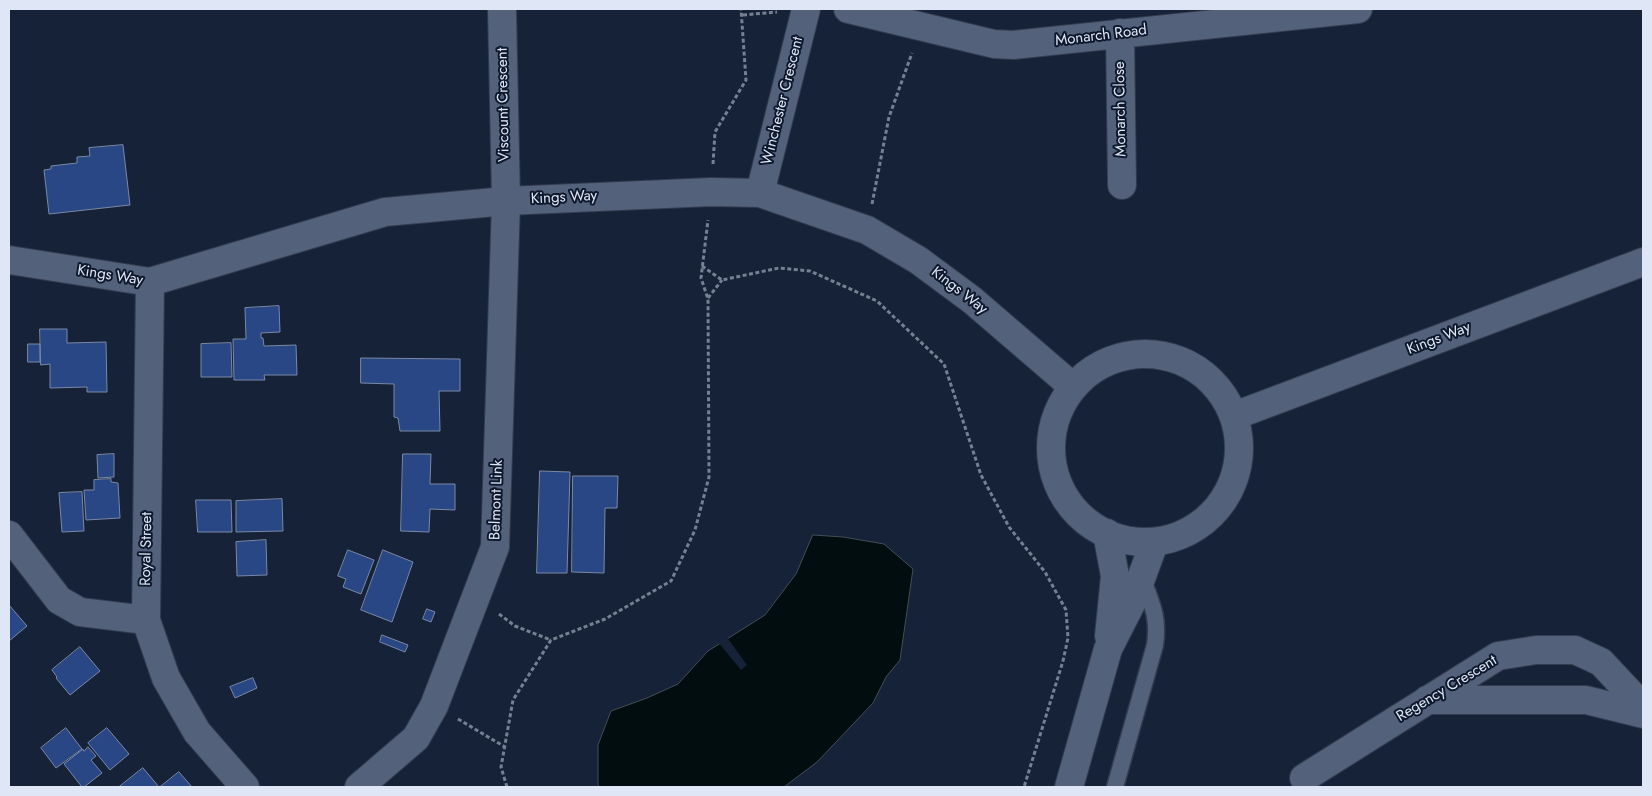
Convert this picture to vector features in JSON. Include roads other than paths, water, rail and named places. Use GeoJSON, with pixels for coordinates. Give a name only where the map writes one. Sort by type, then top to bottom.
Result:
{"type":"FeatureCollection","features":[{"type":"Feature","properties":{"kind":"street","name":"Viscount Crescent"},"geometry":{"type":"LineString","coordinates":[[502,9],[506,200]]}},
{"type":"Feature","properties":{"kind":"street","name":"Winchester Crescent"},"geometry":{"type":"LineString","coordinates":[[760,193],[806,9]]}},
{"type":"Feature","properties":{"kind":"street","name":"Monarch Road"},"geometry":{"type":"LineString","coordinates":[[848,9],[994,44],[1014,45],[1358,9]]}},
{"type":"Feature","properties":{"kind":"street","name":"Monarch Close"},"geometry":{"type":"LineString","coordinates":[[1120,33],[1122,185]]}},
{"type":"Feature","properties":{"kind":"street","name":"Kings Way"},"geometry":{"type":"LineString","coordinates":[[9,260],[150,282],[385,212],[506,200],[711,192],[760,193],[867,230],[918,260],[972,300],[1072,386]]}},
{"type":"Feature","properties":{"kind":"street","name":"Belmont Link"},"geometry":{"type":"LineString","coordinates":[[359,787],[416,738],[434,706],[496,547],[506,200]]}},
{"type":"Feature","properties":{"kind":"street","name":"Kings Way"},"geometry":{"type":"LineString","coordinates":[[1234,416],[1643,262]]}},
{"type":"Feature","properties":{"kind":"street","name":"Royal Street"},"geometry":{"type":"LineString","coordinates":[[150,282],[146,620],[166,678],[196,732],[245,787]]}},
{"type":"Feature","properties":{"kind":"street"},"geometry":{"type":"LineString","coordinates":[[1129,354],[1162,354],[1193,365],[1218,387],[1234,416],[1240,444],[1237,472],[1225,499],[1206,521],[1182,536],[1154,543],[1127,540],[1107,533],[1096,528],[1071,508],[1055,479],[1050,446],[1056,414],[1072,386],[1098,364],[1129,354]]}},
{"type":"Feature","properties":{"kind":"street"},"geometry":{"type":"LineString","coordinates":[[1069,787],[1108,650],[1115,576],[1107,533]]}},
{"type":"Feature","properties":{"kind":"street"},"geometry":{"type":"LineString","coordinates":[[9,535],[59,600],[80,612],[146,620]]}},
{"type":"Feature","properties":{"kind":"street"},"geometry":{"type":"LineString","coordinates":[[1108,650],[1134,598],[1154,543]]}},
{"type":"Feature","properties":{"kind":"street","name":"Regency Crescent"},"geometry":{"type":"LineString","coordinates":[[1304,778],[1498,656],[1536,650],[1575,650],[1601,662],[1643,706]]}},
{"type":"Feature","properties":{"kind":"street"},"geometry":{"type":"LineString","coordinates":[[1427,700],[1586,700],[1643,714]]}},
{"type":"Feature","properties":{"kind":"lane"},"geometry":{"type":"LineString","coordinates":[[1115,787],[1155,645],[1157,629],[1155,611],[1142,578]]}}]}
